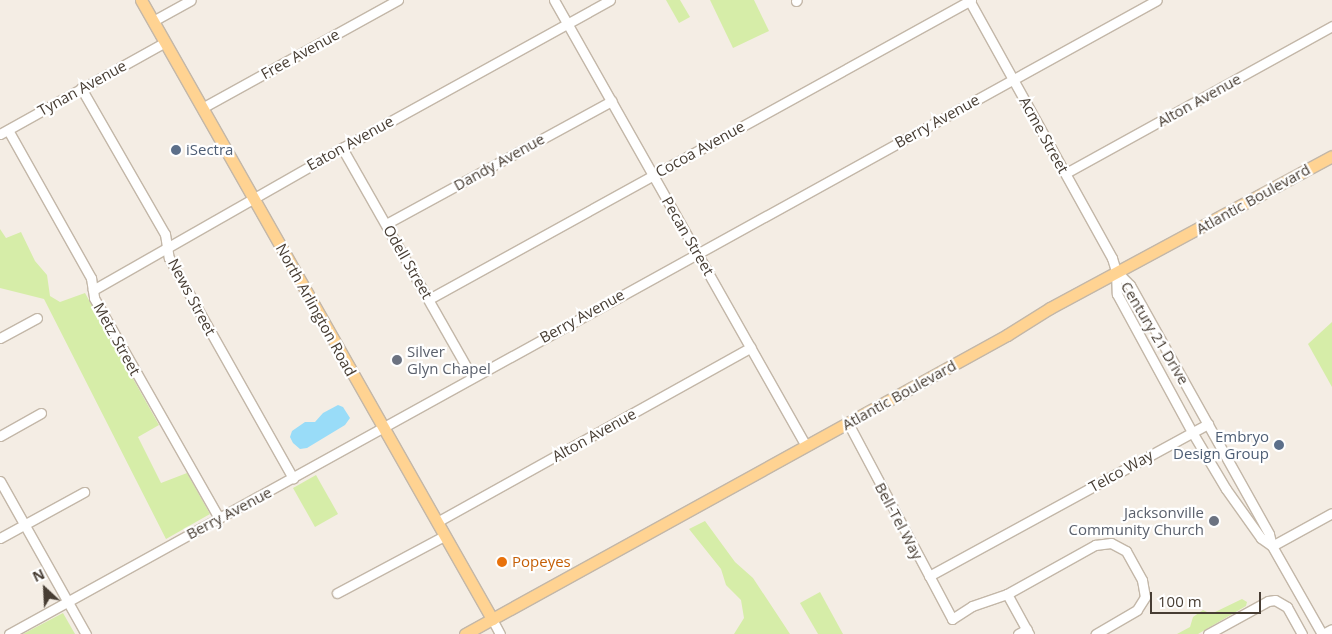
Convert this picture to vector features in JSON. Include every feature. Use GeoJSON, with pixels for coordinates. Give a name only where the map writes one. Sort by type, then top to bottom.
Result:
{"type":"FeatureCollection","features":[{"type":"Feature","properties":{"kind":"main road","name":"North Arlington Road"},"geometry":{"type":"LineString","coordinates":[[141,0],[492,619]]}},
{"type":"Feature","properties":{"kind":"main road","name":"Atlantic Boulevard"},"geometry":{"type":"LineString","coordinates":[[465,634],[1013,332],[1050,308],[1116,271],[1332,156]]}},
{"type":"Feature","properties":{"kind":"street"},"geometry":{"type":"LineString","coordinates":[[153,21],[191,0]]}},
{"type":"Feature","properties":{"kind":"street","name":"Free Avenue"},"geometry":{"type":"LineString","coordinates":[[202,108],[398,0]]}},
{"type":"Feature","properties":{"kind":"street","name":"Pecan Street"},"geometry":{"type":"LineString","coordinates":[[554,0],[806,446]]}},
{"type":"Feature","properties":{"kind":"street","name":"Eaton Avenue"},"geometry":{"type":"LineString","coordinates":[[93,290],[167,246],[610,0]]}},
{"type":"Feature","properties":{"kind":"street","name":"Acme Street"},"geometry":{"type":"LineString","coordinates":[[970,0],[1112,258],[1116,271]]}},
{"type":"Feature","properties":{"kind":"street","name":"Cocoa Avenue"},"geometry":{"type":"LineString","coordinates":[[429,299],[970,0]]}},
{"type":"Feature","properties":{"kind":"street","name":"Berry Avenue"},"geometry":{"type":"LineString","coordinates":[[9,634],[1157,0]]}},
{"type":"Feature","properties":{"kind":"street","name":"Alton Avenue"},"geometry":{"type":"LineString","coordinates":[[1066,173],[1332,26]]}},
{"type":"Feature","properties":{"kind":"street","name":"Tynan Avenue"},"geometry":{"type":"LineString","coordinates":[[4,132],[165,42]]}},
{"type":"Feature","properties":{"kind":"street","name":"News Street"},"geometry":{"type":"LineString","coordinates":[[81,88],[165,234],[169,258],[293,478]]}},
{"type":"Feature","properties":{"kind":"street","name":"Dandy Avenue"},"geometry":{"type":"LineString","coordinates":[[386,224],[612,101]]}},
{"type":"Feature","properties":{"kind":"street","name":"Metz Street"},"geometry":{"type":"LineString","coordinates":[[4,132],[91,278],[94,298],[219,518]]}},
{"type":"Feature","properties":{"kind":"street","name":"Odell Street"},"geometry":{"type":"LineString","coordinates":[[342,148],[472,377]]}},
{"type":"Feature","properties":{"kind":"street","name":"Century 21 Drive"},"geometry":{"type":"LineString","coordinates":[[1116,271],[1130,285],[1269,534],[1272,546],[1323,634]]}},
{"type":"Feature","properties":{"kind":"street","name":"Century 21 Drive"},"geometry":{"type":"LineString","coordinates":[[1116,271],[1117,294],[1192,432],[1226,489],[1261,538],[1272,546]]}},
{"type":"Feature","properties":{"kind":"street"},"geometry":{"type":"LineString","coordinates":[[0,338],[37,318]]}},
{"type":"Feature","properties":{"kind":"street","name":"Alton Avenue"},"geometry":{"type":"LineString","coordinates":[[437,522],[751,347]]}},
{"type":"Feature","properties":{"kind":"street"},"geometry":{"type":"LineString","coordinates":[[0,436],[41,413]]}},
{"type":"Feature","properties":{"kind":"street","name":"Bell-Tel Way"},"geometry":{"type":"LineString","coordinates":[[848,423],[952,619],[972,606],[1007,594]]}},
{"type":"Feature","properties":{"kind":"street","name":"Telco Way"},"geometry":{"type":"LineString","coordinates":[[929,576],[1208,424]]}},
{"type":"Feature","properties":{"kind":"street"},"geometry":{"type":"LineString","coordinates":[[0,481],[86,634]]}},
{"type":"Feature","properties":{"kind":"street"},"geometry":{"type":"LineString","coordinates":[[0,538],[84,492]]}},
{"type":"Feature","properties":{"kind":"street"},"geometry":{"type":"LineString","coordinates":[[1272,546],[1332,513]]}},
{"type":"Feature","properties":{"kind":"street"},"geometry":{"type":"LineString","coordinates":[[337,593],[444,536]]}},
{"type":"Feature","properties":{"kind":"street"},"geometry":{"type":"LineString","coordinates":[[1018,634],[1028,632],[1007,594],[1102,543],[1119,546],[1126,552],[1137,569],[1145,588],[1142,604],[1130,616],[1096,634]]}},
{"type":"Feature","properties":{"kind":"street"},"geometry":{"type":"LineString","coordinates":[[1208,634],[1268,601],[1275,600],[1287,607],[1302,634]]}},
{"type":"Feature","properties":{"kind":"street"},"geometry":{"type":"LineString","coordinates":[[492,619],[500,634]]}},
{"type":"Feature","properties":{"kind":"street"},"geometry":{"type":"LineString","coordinates":[[1323,634],[1332,629]]}},
{"type":"Feature","properties":{"kind":"green space"},"geometry":{"type":"Polygon","coordinates":[[[666,0],[680,0],[690,17],[679,23],[666,0]]]}},
{"type":"Feature","properties":{"kind":"green space"},"geometry":{"type":"Polygon","coordinates":[[[710,0],[754,0],[769,31],[733,48],[710,0]]]}},
{"type":"Feature","properties":{"kind":"green space"},"geometry":{"type":"Polygon","coordinates":[[[0,229],[6,238],[21,232],[35,261],[47,275],[50,296],[60,302],[85,293],[159,425],[138,437],[161,483],[187,473],[210,514],[166,539],[44,299],[0,288],[0,229]]]}},
{"type":"Feature","properties":{"kind":"green space"},"geometry":{"type":"Polygon","coordinates":[[[1332,322],[1332,387],[1308,344],[1332,322]]]}},
{"type":"Feature","properties":{"kind":"green space"},"geometry":{"type":"Polygon","coordinates":[[[316,475],[338,514],[315,527],[293,488],[316,475]]]}},
{"type":"Feature","properties":{"kind":"green space"},"geometry":{"type":"Polygon","coordinates":[[[705,521],[735,562],[753,578],[790,634],[734,634],[744,618],[741,600],[726,585],[721,569],[689,529],[705,521]]]}},
{"type":"Feature","properties":{"kind":"green space"},"geometry":{"type":"Polygon","coordinates":[[[820,592],[843,634],[818,634],[800,603],[820,592]]]}},
{"type":"Feature","properties":{"kind":"green space"},"geometry":{"type":"Polygon","coordinates":[[[1242,599],[1247,602],[1246,606],[1198,634],[1177,634],[1190,627],[1193,617],[1203,610],[1211,614],[1242,599]]]}},
{"type":"Feature","properties":{"kind":"green space"},"geometry":{"type":"Polygon","coordinates":[[[63,613],[75,634],[23,634],[63,613]]]}},
{"type":"Feature","properties":{"kind":"water"},"geometry":{"type":"Polygon","coordinates":[[[338,405],[343,407],[350,418],[345,425],[307,448],[300,449],[293,443],[290,437],[292,431],[305,422],[315,422],[323,413],[338,405]]]}},
{"type":"Feature","properties":{"kind":"place","name":"iSectra"},"geometry":{"type":"Point","coordinates":[176,150]}},
{"type":"Feature","properties":{"kind":"place","name":"Silver Glyn Chapel"},"geometry":{"type":"Point","coordinates":[397,360]}},
{"type":"Feature","properties":{"kind":"place","name":"Embryo Design Group"},"geometry":{"type":"Point","coordinates":[1279,445]}},
{"type":"Feature","properties":{"kind":"place","name":"Jacksonville Community Church"},"geometry":{"type":"Point","coordinates":[1214,521]}},
{"type":"Feature","properties":{"kind":"place","name":"Popeyes"},"geometry":{"type":"Point","coordinates":[502,562]}}]}
